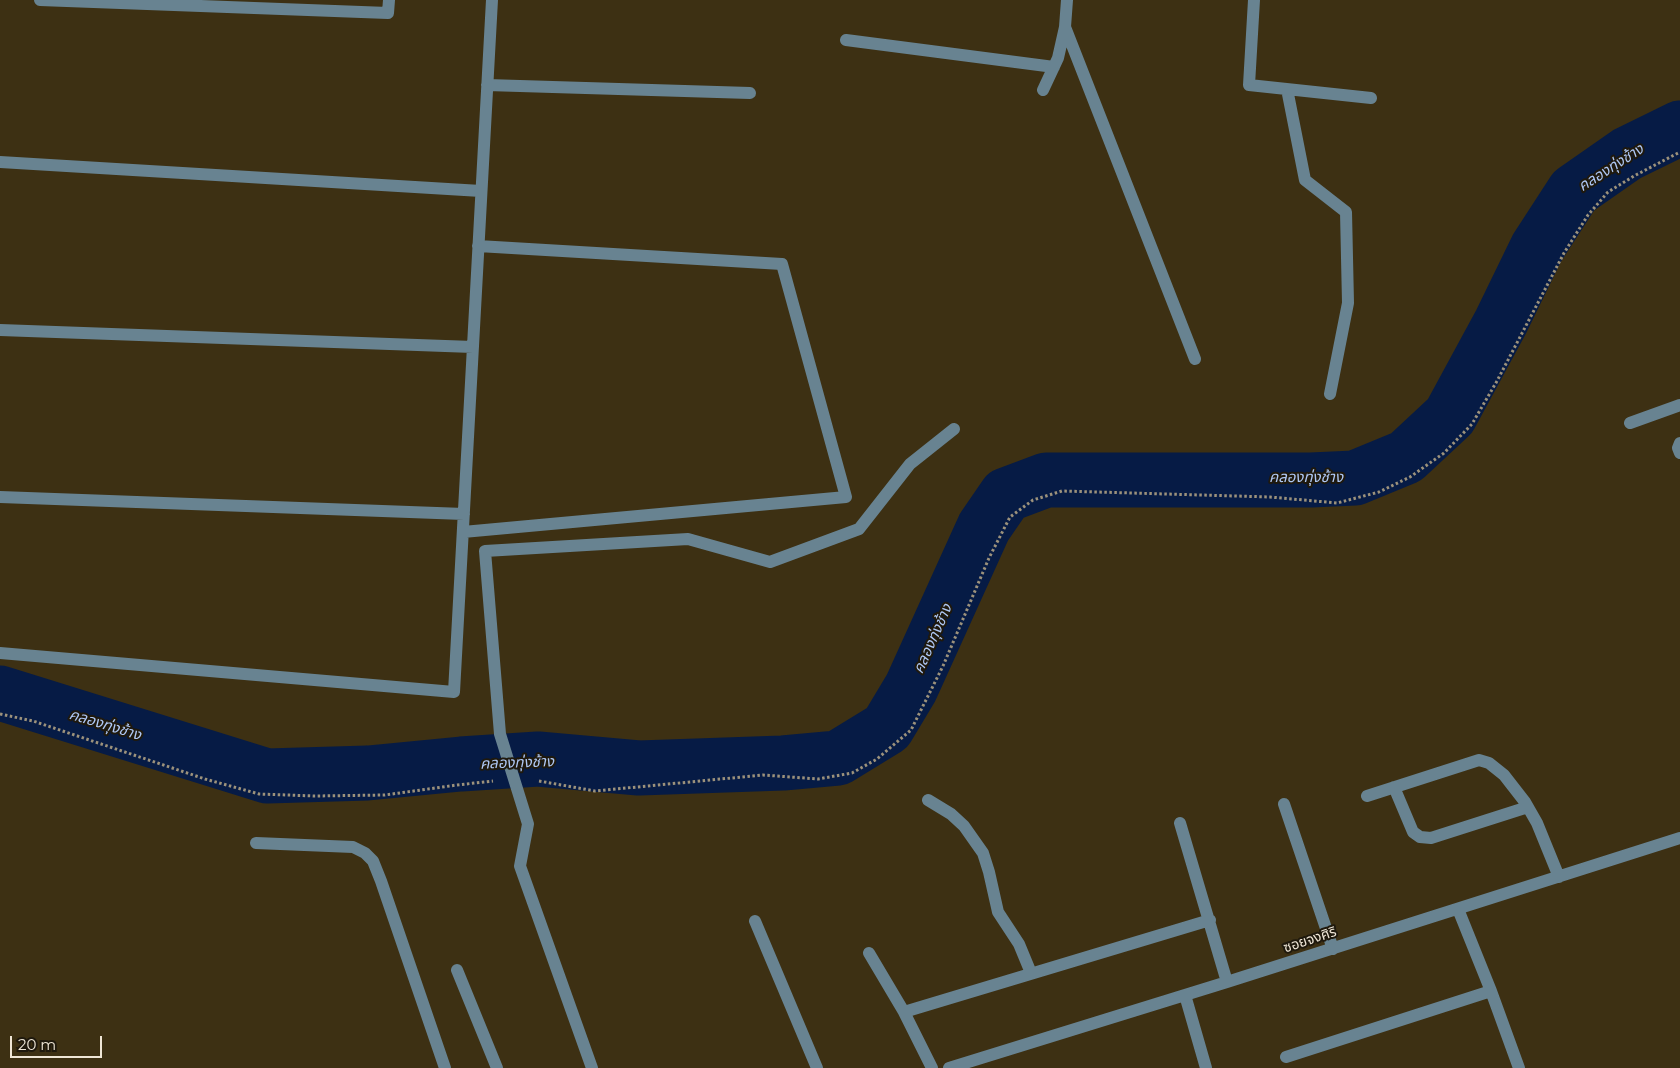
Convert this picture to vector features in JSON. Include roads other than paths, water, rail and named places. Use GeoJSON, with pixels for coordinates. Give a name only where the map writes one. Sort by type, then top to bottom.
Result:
{"type":"FeatureCollection","features":[{"type":"Feature","properties":{"kind":"street"},"geometry":{"type":"LineString","coordinates":[[40,0],[388,13],[389,0]]}},
{"type":"Feature","properties":{"kind":"street"},"geometry":{"type":"LineString","coordinates":[[0,653],[454,692],[492,0]]}},
{"type":"Feature","properties":{"kind":"street"},"geometry":{"type":"LineString","coordinates":[[1044,90],[1058,58],[1065,27],[1068,0]]}},
{"type":"Feature","properties":{"kind":"street"},"geometry":{"type":"LineString","coordinates":[[1254,0],[1249,85],[1372,98]]}},
{"type":"Feature","properties":{"kind":"street"},"geometry":{"type":"LineString","coordinates":[[1065,27],[1195,359]]}},
{"type":"Feature","properties":{"kind":"street"},"geometry":{"type":"LineString","coordinates":[[846,40],[1054,67]]}},
{"type":"Feature","properties":{"kind":"street"},"geometry":{"type":"LineString","coordinates":[[487,85],[750,93]]}},
{"type":"Feature","properties":{"kind":"street"},"geometry":{"type":"LineString","coordinates":[[1286,89],[1305,180],[1346,212],[1348,303],[1330,394]]}},
{"type":"Feature","properties":{"kind":"street"},"geometry":{"type":"LineString","coordinates":[[0,162],[481,191]]}},
{"type":"Feature","properties":{"kind":"street"},"geometry":{"type":"LineString","coordinates":[[463,532],[846,497],[782,264],[478,246]]}},
{"type":"Feature","properties":{"kind":"street"},"geometry":{"type":"LineString","coordinates":[[0,330],[473,347]]}},
{"type":"Feature","properties":{"kind":"street"},"geometry":{"type":"LineString","coordinates":[[1630,423],[1680,405]]}},
{"type":"Feature","properties":{"kind":"street"},"geometry":{"type":"LineString","coordinates":[[592,1068],[520,866],[528,824],[500,734],[485,551],[688,539],[770,562],[859,529],[910,464],[954,430]]}},
{"type":"Feature","properties":{"kind":"street"},"geometry":{"type":"LineString","coordinates":[[1680,443],[1678,448],[1680,454]]}},
{"type":"Feature","properties":{"kind":"street"},"geometry":{"type":"LineString","coordinates":[[0,498],[464,514]]}},
{"type":"Feature","properties":{"kind":"street"},"geometry":{"type":"LineString","coordinates":[[1367,796],[1479,760],[1489,762],[1504,775],[1528,807],[1537,823],[1558,877]]}},
{"type":"Feature","properties":{"kind":"street"},"geometry":{"type":"LineString","coordinates":[[1394,787],[1413,832],[1420,837],[1431,838],[1528,807]]}},
{"type":"Feature","properties":{"kind":"street"},"geometry":{"type":"LineString","coordinates":[[928,800],[951,814],[964,826],[983,853],[998,912],[1019,944],[1031,973]]}},
{"type":"Feature","properties":{"kind":"street"},"geometry":{"type":"LineString","coordinates":[[1284,804],[1333,948]]}},
{"type":"Feature","properties":{"kind":"street"},"geometry":{"type":"LineString","coordinates":[[1180,823],[1227,982]]}},
{"type":"Feature","properties":{"kind":"street","name":"ซอยจงศิริ"},"geometry":{"type":"LineString","coordinates":[[949,1068],[1680,838]]}},
{"type":"Feature","properties":{"kind":"street"},"geometry":{"type":"LineString","coordinates":[[256,842],[353,847],[373,861],[445,1068]]}},
{"type":"Feature","properties":{"kind":"street"},"geometry":{"type":"LineString","coordinates":[[1458,909],[1519,1068]]}},
{"type":"Feature","properties":{"kind":"street"},"geometry":{"type":"LineString","coordinates":[[904,1012],[1210,920]]}},
{"type":"Feature","properties":{"kind":"street"},"geometry":{"type":"LineString","coordinates":[[755,921],[817,1068]]}},
{"type":"Feature","properties":{"kind":"street"},"geometry":{"type":"LineString","coordinates":[[870,953],[904,1012],[932,1068]]}},
{"type":"Feature","properties":{"kind":"street"},"geometry":{"type":"LineString","coordinates":[[457,970],[497,1068]]}},
{"type":"Feature","properties":{"kind":"street"},"geometry":{"type":"LineString","coordinates":[[1286,1058],[1491,991]]}},
{"type":"Feature","properties":{"kind":"street"},"geometry":{"type":"LineString","coordinates":[[1185,995],[1206,1068]]}},
{"type":"Feature","properties":{"kind":"waterway","name":"คลองทุ่งช้าง"},"geometry":{"type":"LineString","coordinates":[[0,693],[267,776],[368,773],[538,759],[639,768],[783,763],[838,758],[887,728],[911,688],[984,527],[1006,495],[1046,480],[1311,480],[1355,478],[1406,457],[1450,416],[1501,322],[1537,248],[1574,191],[1627,154],[1680,128]]}}]}
